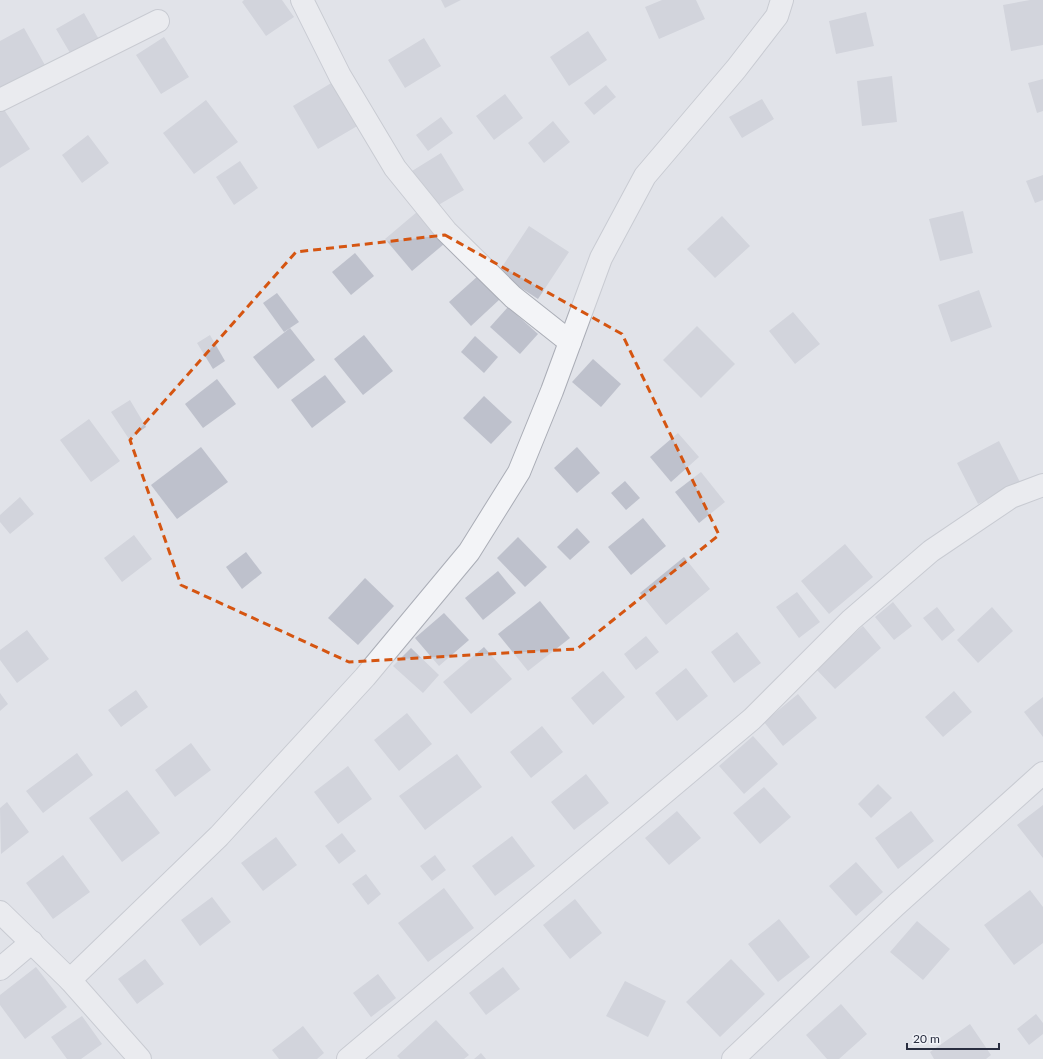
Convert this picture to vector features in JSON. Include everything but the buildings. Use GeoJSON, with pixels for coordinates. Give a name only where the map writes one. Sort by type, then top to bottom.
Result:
{"type":"FeatureCollection","features":[{"type":"Feature","properties":{"kind":"street"},"geometry":{"type":"LineString","coordinates":[[302,0],[340,76],[395,168],[446,230],[513,297],[570,342]]}},
{"type":"Feature","properties":{"kind":"street"},"geometry":{"type":"LineString","coordinates":[[70,980],[219,836],[365,677],[469,552],[519,472],[601,258],[645,176],[740,63],[777,16],[782,0]]}},
{"type":"Feature","properties":{"kind":"street"},"geometry":{"type":"LineString","coordinates":[[0,100],[158,21]]}},
{"type":"Feature","properties":{"kind":"street"},"geometry":{"type":"LineString","coordinates":[[348,1059],[752,719],[851,620],[931,551],[1011,498],[1043,485]]}},
{"type":"Feature","properties":{"kind":"street"},"geometry":{"type":"LineString","coordinates":[[733,1059],[896,906],[1043,773]]}},
{"type":"Feature","properties":{"kind":"street"},"geometry":{"type":"LineString","coordinates":[[0,912],[70,980],[140,1059]]}},
{"type":"Feature","properties":{"kind":"street"},"geometry":{"type":"LineString","coordinates":[[0,969],[32,942]]}},
{"type":"Feature","properties":{"kind":"highlighted area"},"geometry":{"type":"Polygon","coordinates":[[[445,235],[622,334],[719,535],[577,649],[349,662],[181,585],[130,440],[296,252],[445,235]]]}}]}
